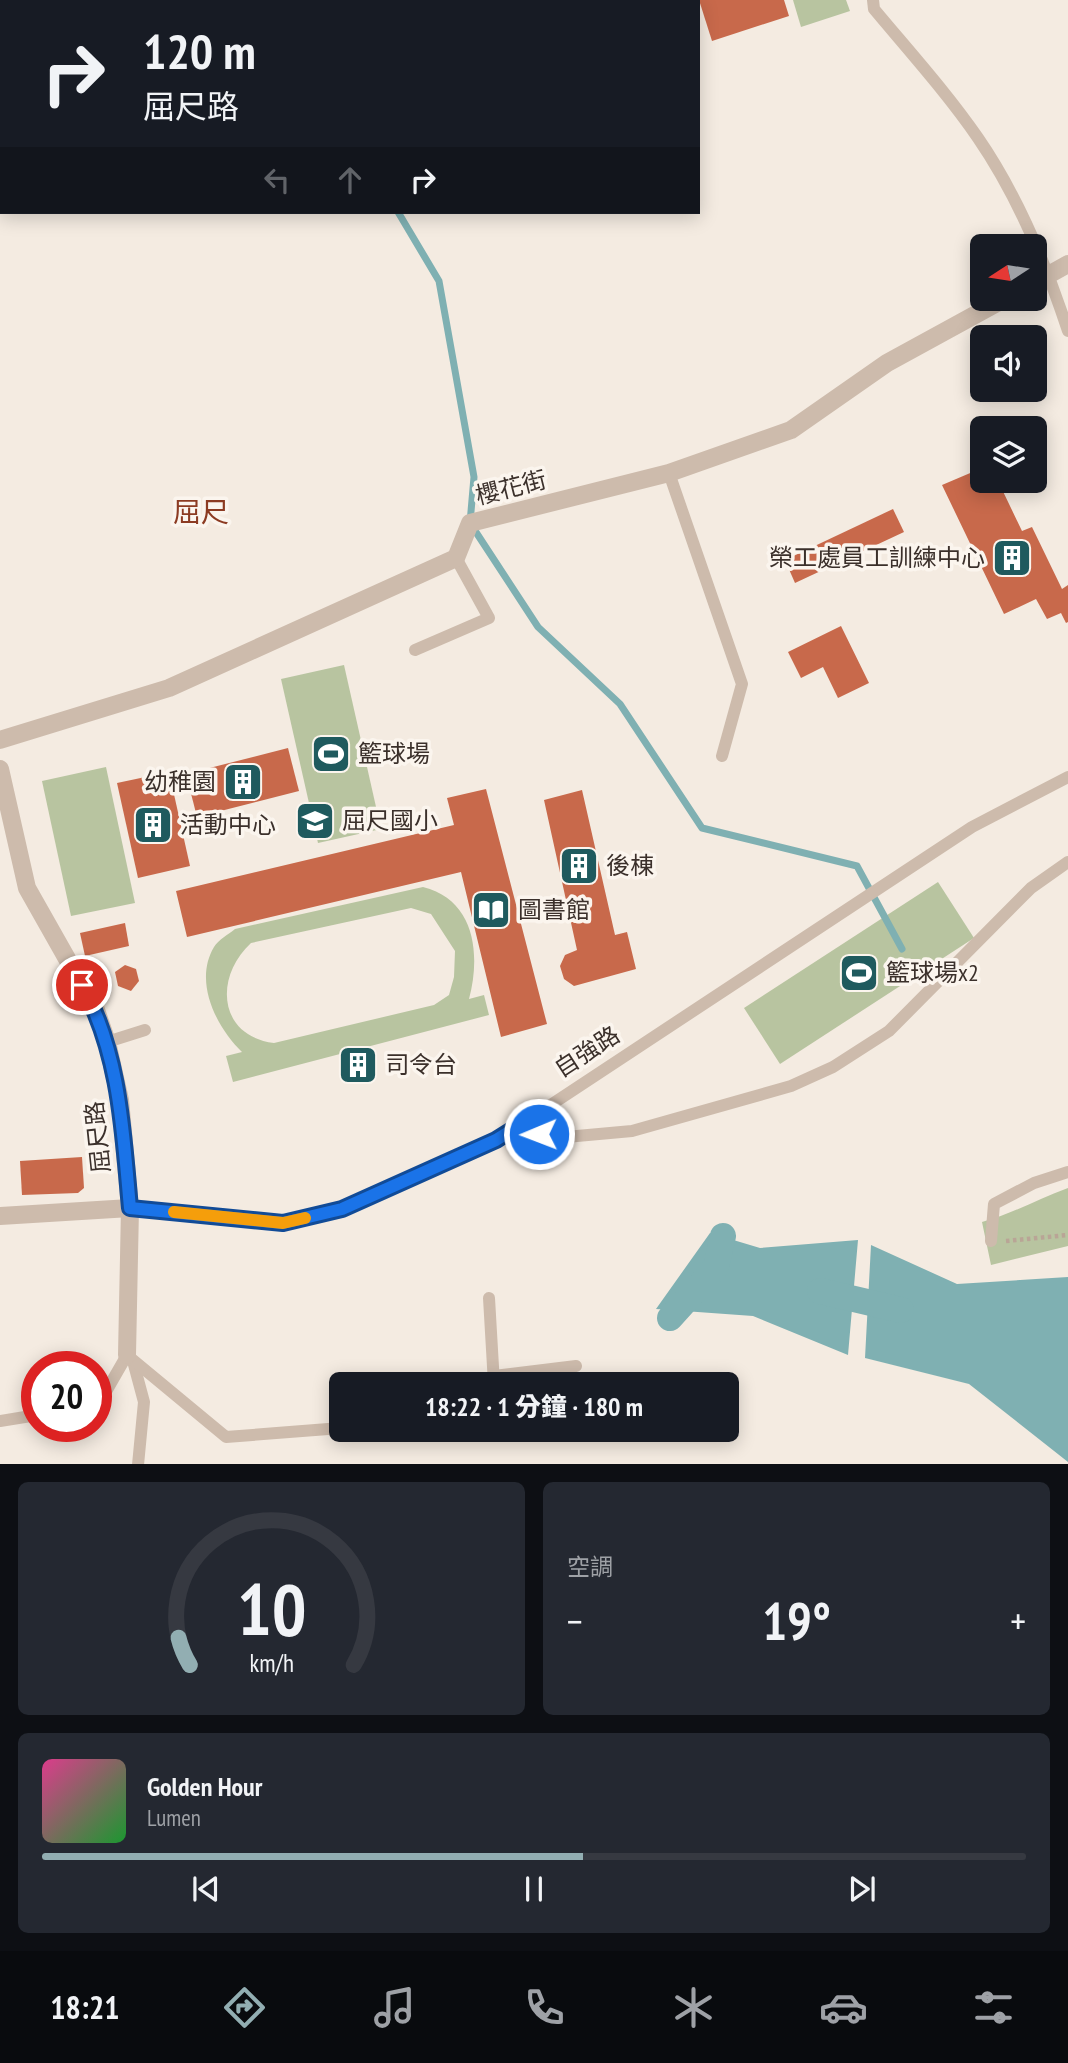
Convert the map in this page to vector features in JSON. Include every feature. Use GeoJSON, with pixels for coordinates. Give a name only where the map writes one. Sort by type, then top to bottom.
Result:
{"type":"FeatureCollection","features":[{"type":"Feature","properties":{"kind":"street"},"geometry":{"type":"LineString","coordinates":[[1047,276],[1068,264]]}},
{"type":"Feature","properties":{"kind":"street","name":"櫻花街"},"geometry":{"type":"LineString","coordinates":[[456,558],[470,523],[669,473],[791,430],[887,363],[980,312]]}},
{"type":"Feature","properties":{"kind":"street"},"geometry":{"type":"LineString","coordinates":[[0,740],[169,688],[456,558]]}},
{"type":"Feature","properties":{"kind":"street","name":"屈尺路"},"geometry":{"type":"LineString","coordinates":[[0,769],[27,888],[96,1010],[107,1042],[120,1100],[130,1208],[130,1358]]}},
{"type":"Feature","properties":{"kind":"street","name":"自強路"},"geometry":{"type":"LineString","coordinates":[[0,1216],[130,1208]]}},
{"type":"Feature","properties":{"kind":"lane"},"geometry":{"type":"LineString","coordinates":[[873,0],[874,9],[979,139],[1023,219],[1028,234]]}},
{"type":"Feature","properties":{"kind":"lane"},"geometry":{"type":"LineString","coordinates":[[1047,289],[1068,331]]}},
{"type":"Feature","properties":{"kind":"lane"},"geometry":{"type":"LineString","coordinates":[[669,473],[742,684],[722,756]]}},
{"type":"Feature","properties":{"kind":"lane"},"geometry":{"type":"LineString","coordinates":[[415,650],[489,618],[456,558]]}},
{"type":"Feature","properties":{"kind":"lane","name":"自強路"},"geometry":{"type":"LineString","coordinates":[[130,1208],[283,1223],[342,1209],[496,1140],[972,827],[1068,777]]}},
{"type":"Feature","properties":{"kind":"lane"},"geometry":{"type":"LineString","coordinates":[[512,1130],[566,1137],[632,1131],[791,1086],[833,1067],[888,1031],[1031,888],[1068,862]]}},
{"type":"Feature","properties":{"kind":"lane"},"geometry":{"type":"LineString","coordinates":[[107,1042],[145,1030]]}},
{"type":"Feature","properties":{"kind":"lane"},"geometry":{"type":"LineString","coordinates":[[991,1241],[993,1204],[1034,1183],[1068,1172]]}},
{"type":"Feature","properties":{"kind":"lane"},"geometry":{"type":"LineString","coordinates":[[489,1298],[494,1372]]}},
{"type":"Feature","properties":{"kind":"lane"},"geometry":{"type":"LineString","coordinates":[[112,1384],[130,1358]]}},
{"type":"Feature","properties":{"kind":"lane"},"geometry":{"type":"LineString","coordinates":[[130,1358],[226,1437],[329,1429]]}},
{"type":"Feature","properties":{"kind":"lane"},"geometry":{"type":"LineString","coordinates":[[130,1358],[144,1402],[138,1464]]}},
{"type":"Feature","properties":{"kind":"lane"},"geometry":{"type":"LineString","coordinates":[[541,1372],[576,1366]]}},
{"type":"Feature","properties":{"kind":"lane"},"geometry":{"type":"LineString","coordinates":[[0,1421],[21,1418]]}},
{"type":"Feature","properties":{"kind":"path"},"geometry":{"type":"LineString","coordinates":[[991,1241],[1068,1236]]}},
{"type":"Feature","properties":{"kind":"green space"},"geometry":{"type":"Polygon","coordinates":[[[793,0],[846,0],[850,11],[801,27],[793,0]]]}},
{"type":"Feature","properties":{"kind":"green space","name":"籃球場"},"geometry":{"type":"Polygon","coordinates":[[[344,665],[381,829],[318,843],[281,679],[344,665]]]}},
{"type":"Feature","properties":{"kind":"green space"},"geometry":{"type":"Polygon","coordinates":[[[106,767],[135,903],[71,916],[42,781],[106,767]]]}},
{"type":"Feature","properties":{"kind":"green space","name":"籃球場x2"},"geometry":{"type":"Polygon","coordinates":[[[938,882],[974,938],[780,1064],[744,1008],[938,882]]]}},
{"type":"Feature","properties":{"kind":"green space"},"geometry":{"type":"Polygon","coordinates":[[[423,887],[440,894],[464,916],[473,947],[473,982],[469,999],[484,995],[489,1015],[233,1082],[226,1056],[242,1052],[217,1017],[207,989],[206,975],[214,947],[235,929],[423,887]],[[411,908],[251,943],[231,972],[227,988],[232,1017],[242,1029],[255,1038],[274,1043],[434,1005],[449,995],[454,977],[455,951],[431,914],[411,908]]]}},
{"type":"Feature","properties":{"kind":"green space"},"geometry":{"type":"Polygon","coordinates":[[[1068,1188],[1068,1246],[991,1265],[982,1222],[1068,1188]]]}},
{"type":"Feature","properties":{"kind":"water"},"geometry":{"type":"Polygon","coordinates":[[[710,1233],[760,1248],[858,1240],[848,1355],[753,1316],[656,1309],[710,1233]]]}},
{"type":"Feature","properties":{"kind":"water"},"geometry":{"type":"Polygon","coordinates":[[[871,1245],[957,1284],[1068,1277],[1068,1462],[969,1384],[865,1358],[871,1245]]]}},
{"type":"Feature","properties":{"kind":"building"},"geometry":{"type":"Polygon","coordinates":[[[700,0],[784,0],[789,16],[712,41],[700,0]]]}},
{"type":"Feature","properties":{"kind":"building","name":"榮工處員工訓練中心"},"geometry":{"type":"Polygon","coordinates":[[[970,473],[970,493],[1004,493],[1022,531],[1032,527],[1062,589],[1068,585],[1068,622],[1066,623],[1061,613],[1047,619],[1036,599],[1004,614],[942,485],[970,473]]]}},
{"type":"Feature","properties":{"kind":"building"},"geometry":{"type":"Polygon","coordinates":[[[893,509],[904,532],[795,583],[785,560],[893,509]]]}},
{"type":"Feature","properties":{"kind":"building"},"geometry":{"type":"Polygon","coordinates":[[[841,626],[869,683],[838,698],[823,667],[801,678],[788,652],[841,626]]]}},
{"type":"Feature","properties":{"kind":"building","name":"幼稚園"},"geometry":{"type":"Polygon","coordinates":[[[288,748],[299,791],[197,817],[186,774],[288,748]]]}},
{"type":"Feature","properties":{"kind":"building","name":"活動中心"},"geometry":{"type":"Polygon","coordinates":[[[169,772],[190,866],[138,878],[117,783],[169,772]]]}},
{"type":"Feature","properties":{"kind":"building"},"geometry":{"type":"Polygon","coordinates":[[[486,789],[547,1024],[501,1037],[461,872],[187,937],[176,891],[454,825],[447,798],[486,789]]]}},
{"type":"Feature","properties":{"kind":"building","name":"後棟"},"geometry":{"type":"Polygon","coordinates":[[[582,790],[615,935],[627,932],[636,969],[574,986],[564,979],[560,966],[565,955],[577,950],[544,800],[582,790]]]}},
{"type":"Feature","properties":{"kind":"building"},"geometry":{"type":"Polygon","coordinates":[[[125,923],[129,946],[85,956],[80,933],[125,923]]]}},
{"type":"Feature","properties":{"kind":"building"},"geometry":{"type":"Polygon","coordinates":[[[125,965],[136,969],[139,981],[131,991],[118,986],[115,972],[125,965]]]}},
{"type":"Feature","properties":{"kind":"building","name":"司令台"},"geometry":{"type":"Polygon","coordinates":[[[369,1051],[375,1072],[345,1079],[341,1058],[369,1051]]]}},
{"type":"Feature","properties":{"kind":"building"},"geometry":{"type":"Polygon","coordinates":[[[82,1157],[84,1188],[78,1193],[22,1195],[20,1161],[82,1157]]]}},
{"type":"Feature","properties":{"kind":"waterway"},"geometry":{"type":"LineString","coordinates":[[399,214],[439,281],[474,477],[470,523],[538,627],[620,704],[702,828],[857,866],[902,949]]}},
{"type":"Feature","properties":{"kind":"waterway"},"geometry":{"type":"LineString","coordinates":[[670,1318],[716,1267],[723,1236]]}},
{"type":"Feature","properties":{"kind":"waterway"},"geometry":{"type":"LineString","coordinates":[[820,1291],[901,1310]]}},
{"type":"Feature","properties":{"kind":"slow traffic"},"geometry":{"type":"LineString","coordinates":[[174,1212],[283,1223],[305,1218]]}},
{"type":"Feature","properties":{"kind":"place","name":"榮工處員工訓練中心"},"geometry":{"type":"Point","coordinates":[1012,558]}},
{"type":"Feature","properties":{"kind":"place","name":"籃球場"},"geometry":{"type":"Point","coordinates":[331,754]}},
{"type":"Feature","properties":{"kind":"place","name":"幼稚園"},"geometry":{"type":"Point","coordinates":[243,782]}},
{"type":"Feature","properties":{"kind":"place","name":"屈尺國小"},"geometry":{"type":"Point","coordinates":[315,821]}},
{"type":"Feature","properties":{"kind":"place","name":"活動中心"},"geometry":{"type":"Point","coordinates":[153,825]}},
{"type":"Feature","properties":{"kind":"place","name":"後棟"},"geometry":{"type":"Point","coordinates":[579,866]}},
{"type":"Feature","properties":{"kind":"place","name":"圖書館"},"geometry":{"type":"Point","coordinates":[491,910]}},
{"type":"Feature","properties":{"kind":"place","name":"籃球場x2"},"geometry":{"type":"Point","coordinates":[859,973]}},
{"type":"Feature","properties":{"kind":"place","name":"司令台"},"geometry":{"type":"Point","coordinates":[358,1065]}},
{"type":"Feature","properties":{"kind":"district","name":"屈尺"},"geometry":{"type":"Point","coordinates":[201,512]}},
{"type":"Feature","properties":{"kind":"route"},"geometry":{"type":"LineString","coordinates":[[82,985],[96,1010],[107,1042],[120,1100],[130,1208],[283,1223],[342,1209],[496,1140],[512,1130],[539,1134]]}}]}
